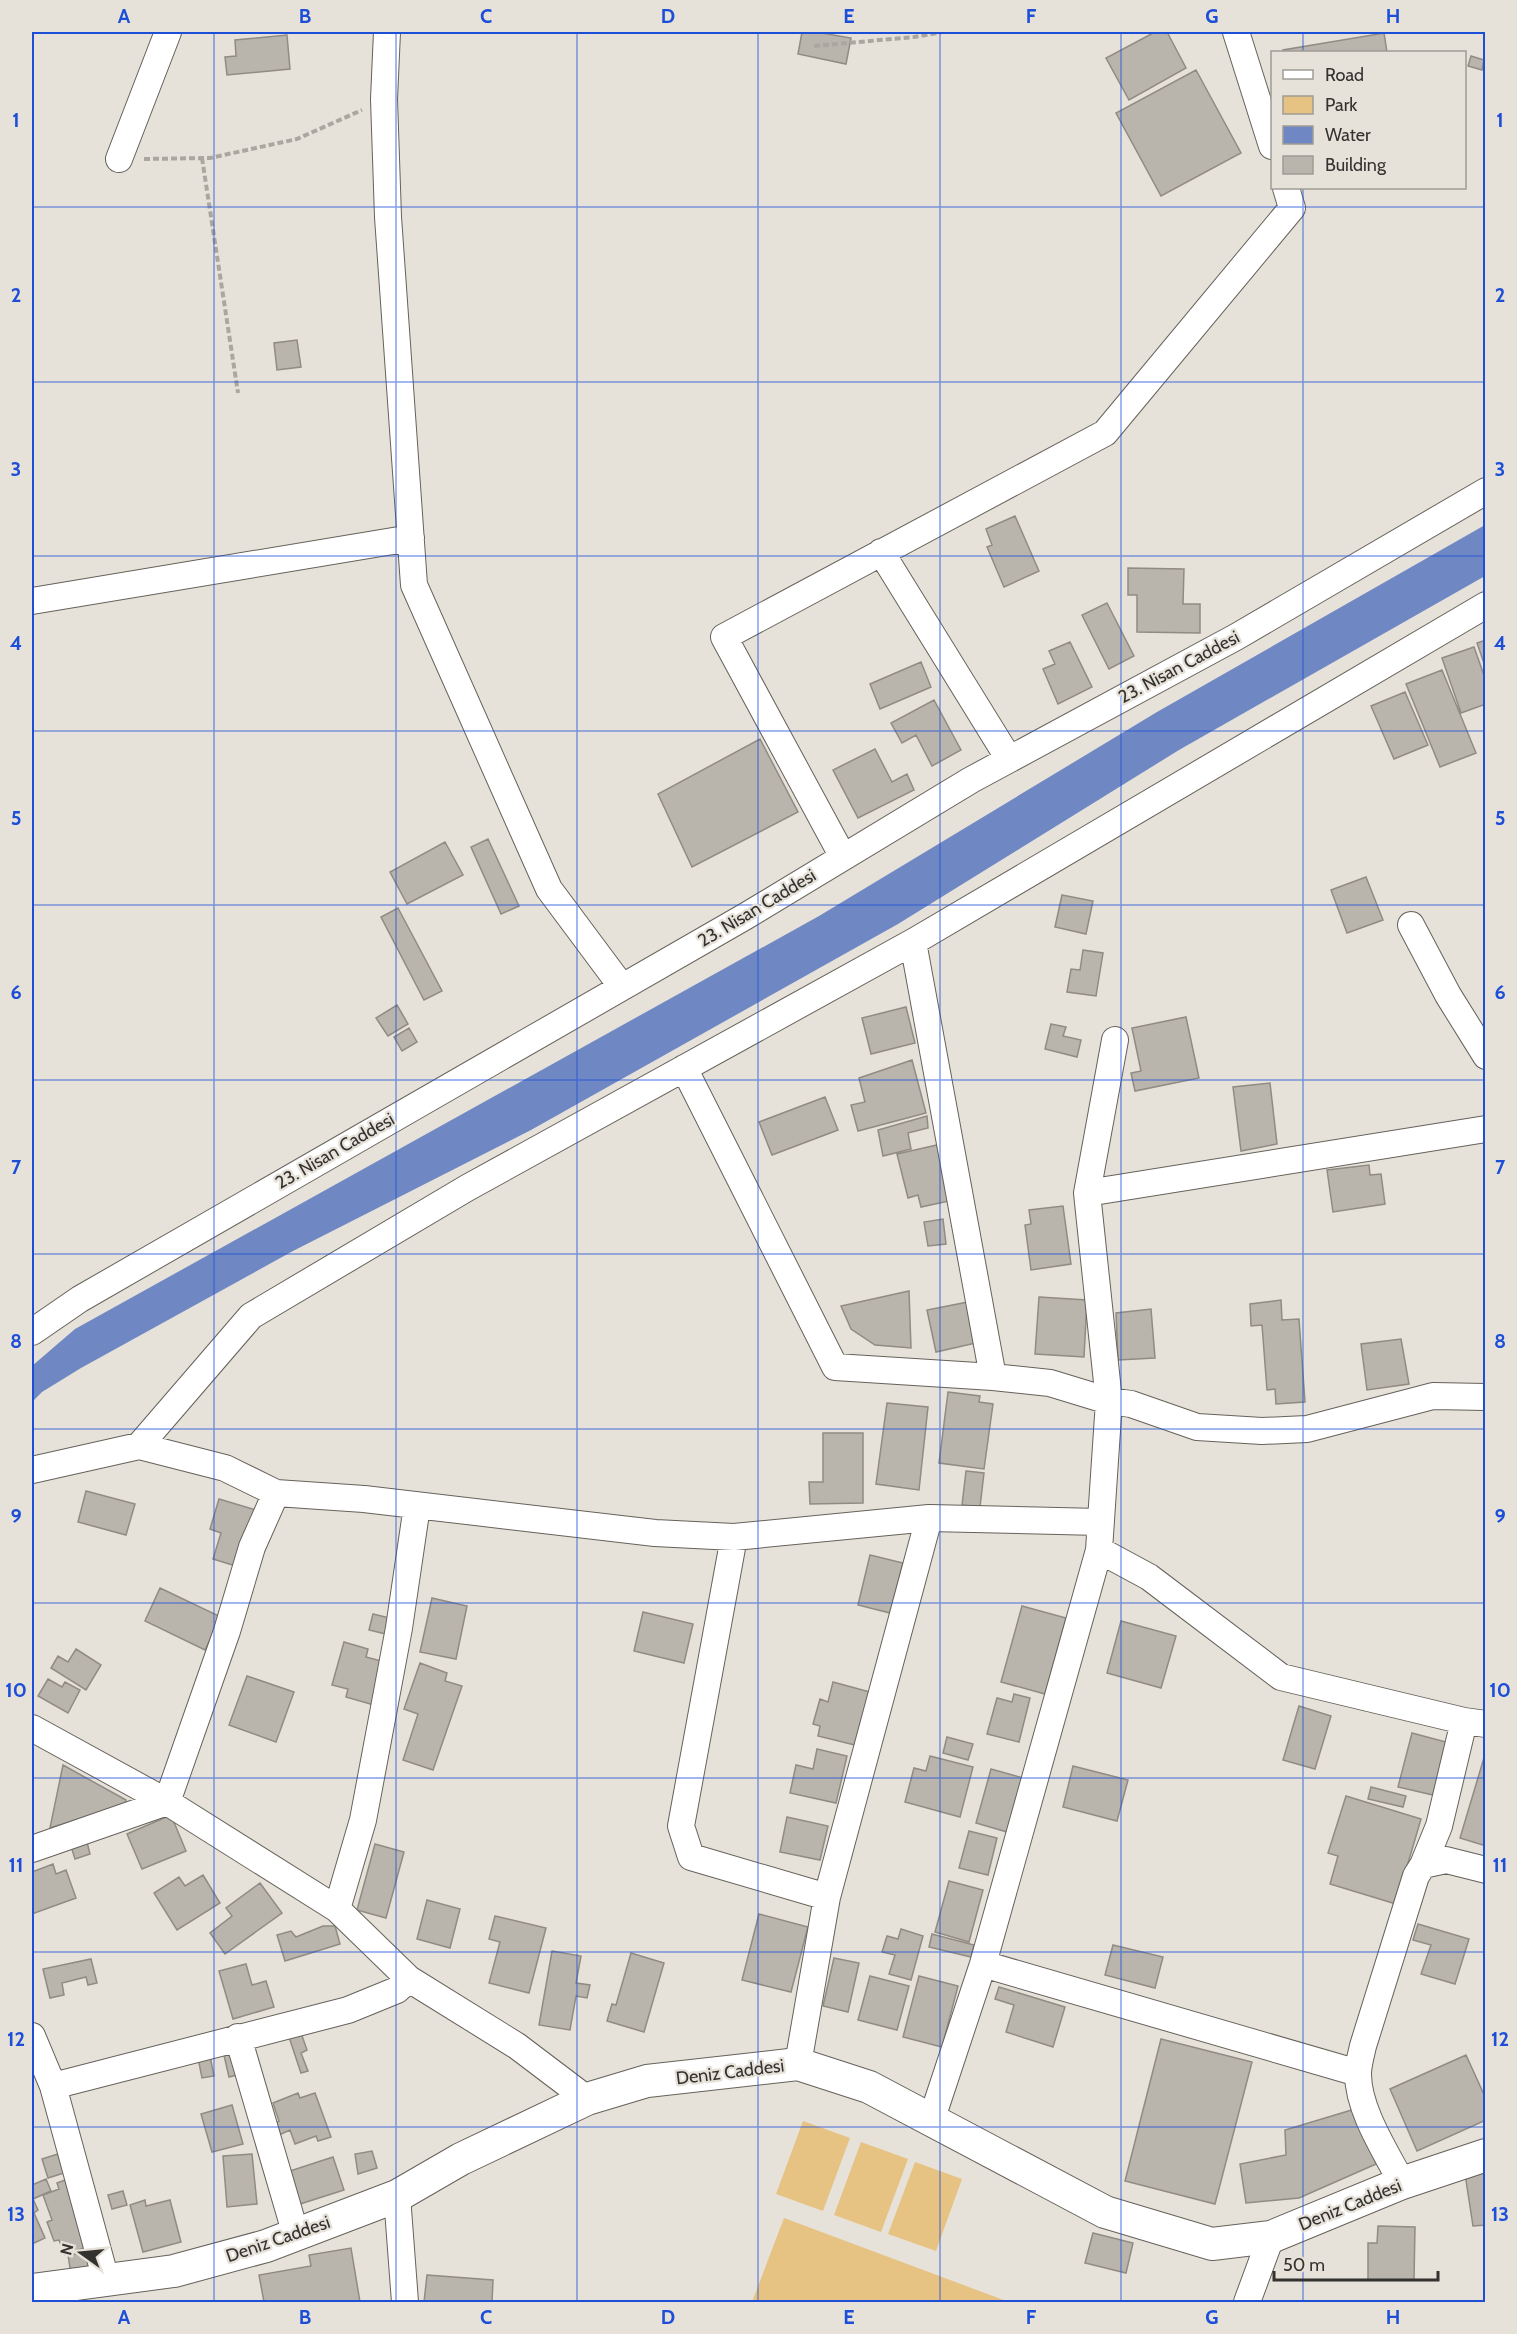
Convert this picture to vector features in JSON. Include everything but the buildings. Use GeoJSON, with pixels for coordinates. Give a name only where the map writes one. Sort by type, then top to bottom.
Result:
{"type":"FeatureCollection","features":[{"type":"Feature","properties":{"kind":"street"},"geometry":{"type":"LineString","coordinates":[[119,159],[168,32]]}},
{"type":"Feature","properties":{"kind":"street"},"geometry":{"type":"LineString","coordinates":[[387,32],[384,99],[388,217],[414,585],[549,889],[622,987]]}},
{"type":"Feature","properties":{"kind":"street"},"geometry":{"type":"LineString","coordinates":[[1236,32],[1271,143]]}},
{"type":"Feature","properties":{"kind":"street"},"geometry":{"type":"LineString","coordinates":[[843,857],[724,637],[1105,433],[1292,208],[1286,189]]}},
{"type":"Feature","properties":{"kind":"street","name":"23. Nisan Caddesi"},"geometry":{"type":"LineString","coordinates":[[32,1332],[80,1299],[746,916],[1008,759],[1236,636],[1485,491]]}},
{"type":"Feature","properties":{"kind":"street"},"geometry":{"type":"LineString","coordinates":[[32,601],[411,538]]}},
{"type":"Feature","properties":{"kind":"street"},"geometry":{"type":"LineString","coordinates":[[881,552],[1008,759]]}},
{"type":"Feature","properties":{"kind":"street"},"geometry":{"type":"LineString","coordinates":[[139,1446],[251,1316],[467,1188],[913,942],[1485,605]]}},
{"type":"Feature","properties":{"kind":"street"},"geometry":{"type":"LineString","coordinates":[[1411,925],[1448,995],[1485,1056]]}},
{"type":"Feature","properties":{"kind":"street"},"geometry":{"type":"LineString","coordinates":[[913,942],[993,1377]]}},
{"type":"Feature","properties":{"kind":"street"},"geometry":{"type":"LineString","coordinates":[[932,2118],[983,1964],[1098,1550],[1109,1401],[1087,1193],[1115,1040]]}},
{"type":"Feature","properties":{"kind":"street"},"geometry":{"type":"LineString","coordinates":[[684,1068],[835,1366],[1050,1383],[1109,1401],[1131,1404],[1197,1427],[1262,1431],[1307,1429],[1433,1396],[1485,1397]]}},
{"type":"Feature","properties":{"kind":"street"},"geometry":{"type":"LineString","coordinates":[[1087,1193],[1485,1129]]}},
{"type":"Feature","properties":{"kind":"street"},"geometry":{"type":"LineString","coordinates":[[32,1470],[139,1446],[225,1468],[276,1493],[363,1499],[655,1533],[735,1537],[929,1518],[1100,1522]]}},
{"type":"Feature","properties":{"kind":"street"},"geometry":{"type":"LineString","coordinates":[[167,1802],[227,1631],[252,1547],[276,1493]]}},
{"type":"Feature","properties":{"kind":"street"},"geometry":{"type":"LineString","coordinates":[[337,1909],[363,1820],[399,1628],[417,1506]]}},
{"type":"Feature","properties":{"kind":"street"},"geometry":{"type":"LineString","coordinates":[[798,2064],[827,1897],[929,1518]]}},
{"type":"Feature","properties":{"kind":"street"},"geometry":{"type":"LineString","coordinates":[[735,1537],[681,1826],[691,1857],[827,1897]]}},
{"type":"Feature","properties":{"kind":"street"},"geometry":{"type":"LineString","coordinates":[[1098,1550],[1149,1578],[1281,1677],[1475,1723],[1439,1826],[1416,1876],[1363,2046],[1358,2073],[1361,2097],[1377,2136],[1402,2183]]}},
{"type":"Feature","properties":{"kind":"street"},"geometry":{"type":"LineString","coordinates":[[32,1728],[167,1802],[337,1909],[409,1979],[517,2046],[586,2099]]}},
{"type":"Feature","properties":{"kind":"street"},"geometry":{"type":"LineString","coordinates":[[32,1849],[167,1802]]}},
{"type":"Feature","properties":{"kind":"street"},"geometry":{"type":"LineString","coordinates":[[1423,1865],[1446,1860],[1485,1870]]}},
{"type":"Feature","properties":{"kind":"street"},"geometry":{"type":"LineString","coordinates":[[983,1964],[1358,2073]]}},
{"type":"Feature","properties":{"kind":"street"},"geometry":{"type":"LineString","coordinates":[[53,2086],[348,2010],[397,1990],[409,1979]]}},
{"type":"Feature","properties":{"kind":"street"},"geometry":{"type":"LineString","coordinates":[[32,2036],[53,2086],[106,2280]]}},
{"type":"Feature","properties":{"kind":"street"},"geometry":{"type":"LineString","coordinates":[[238,2037],[296,2235]]}},
{"type":"Feature","properties":{"kind":"street","name":"Deniz Caddesi"},"geometry":{"type":"LineString","coordinates":[[32,2290],[174,2271],[266,2246],[397,2196],[461,2159],[586,2099],[647,2081],[798,2064],[869,2087],[932,2118],[1105,2212],[1212,2244],[1271,2237],[1402,2183],[1485,2155]]}},
{"type":"Feature","properties":{"kind":"street"},"geometry":{"type":"LineString","coordinates":[[397,2196],[405,2302]]}},
{"type":"Feature","properties":{"kind":"street"},"geometry":{"type":"LineString","coordinates":[[1247,2302],[1271,2237]]}},
{"type":"Feature","properties":{"kind":"path"},"geometry":{"type":"LineString","coordinates":[[814,46],[914,37],[943,32]]}},
{"type":"Feature","properties":{"kind":"path"},"geometry":{"type":"LineString","coordinates":[[119,159],[202,158],[297,139],[384,99]]}},
{"type":"Feature","properties":{"kind":"path"},"geometry":{"type":"LineString","coordinates":[[202,158],[238,393]]}},
{"type":"Feature","properties":{"kind":"green space"},"geometry":{"type":"Polygon","coordinates":[[[803,2121],[850,2138],[823,2211],[776,2194],[803,2121]]]}},
{"type":"Feature","properties":{"kind":"green space"},"geometry":{"type":"Polygon","coordinates":[[[861,2142],[908,2159],[881,2232],[834,2215],[861,2142]]]}},
{"type":"Feature","properties":{"kind":"green space"},"geometry":{"type":"Polygon","coordinates":[[[915,2162],[962,2179],[936,2251],[888,2234],[915,2162]]]}},
{"type":"Feature","properties":{"kind":"green space"},"geometry":{"type":"Polygon","coordinates":[[[784,2218],[1009,2302],[752,2302],[784,2218]]]}},
{"type":"Feature","properties":{"kind":"water"},"geometry":{"type":"Polygon","coordinates":[[[1485,525],[1485,576],[1179,750],[898,924],[531,1130],[293,1251],[81,1368],[42,1392],[32,1402],[32,1366],[75,1329],[819,916],[1157,712],[1485,525]]]}}]}
